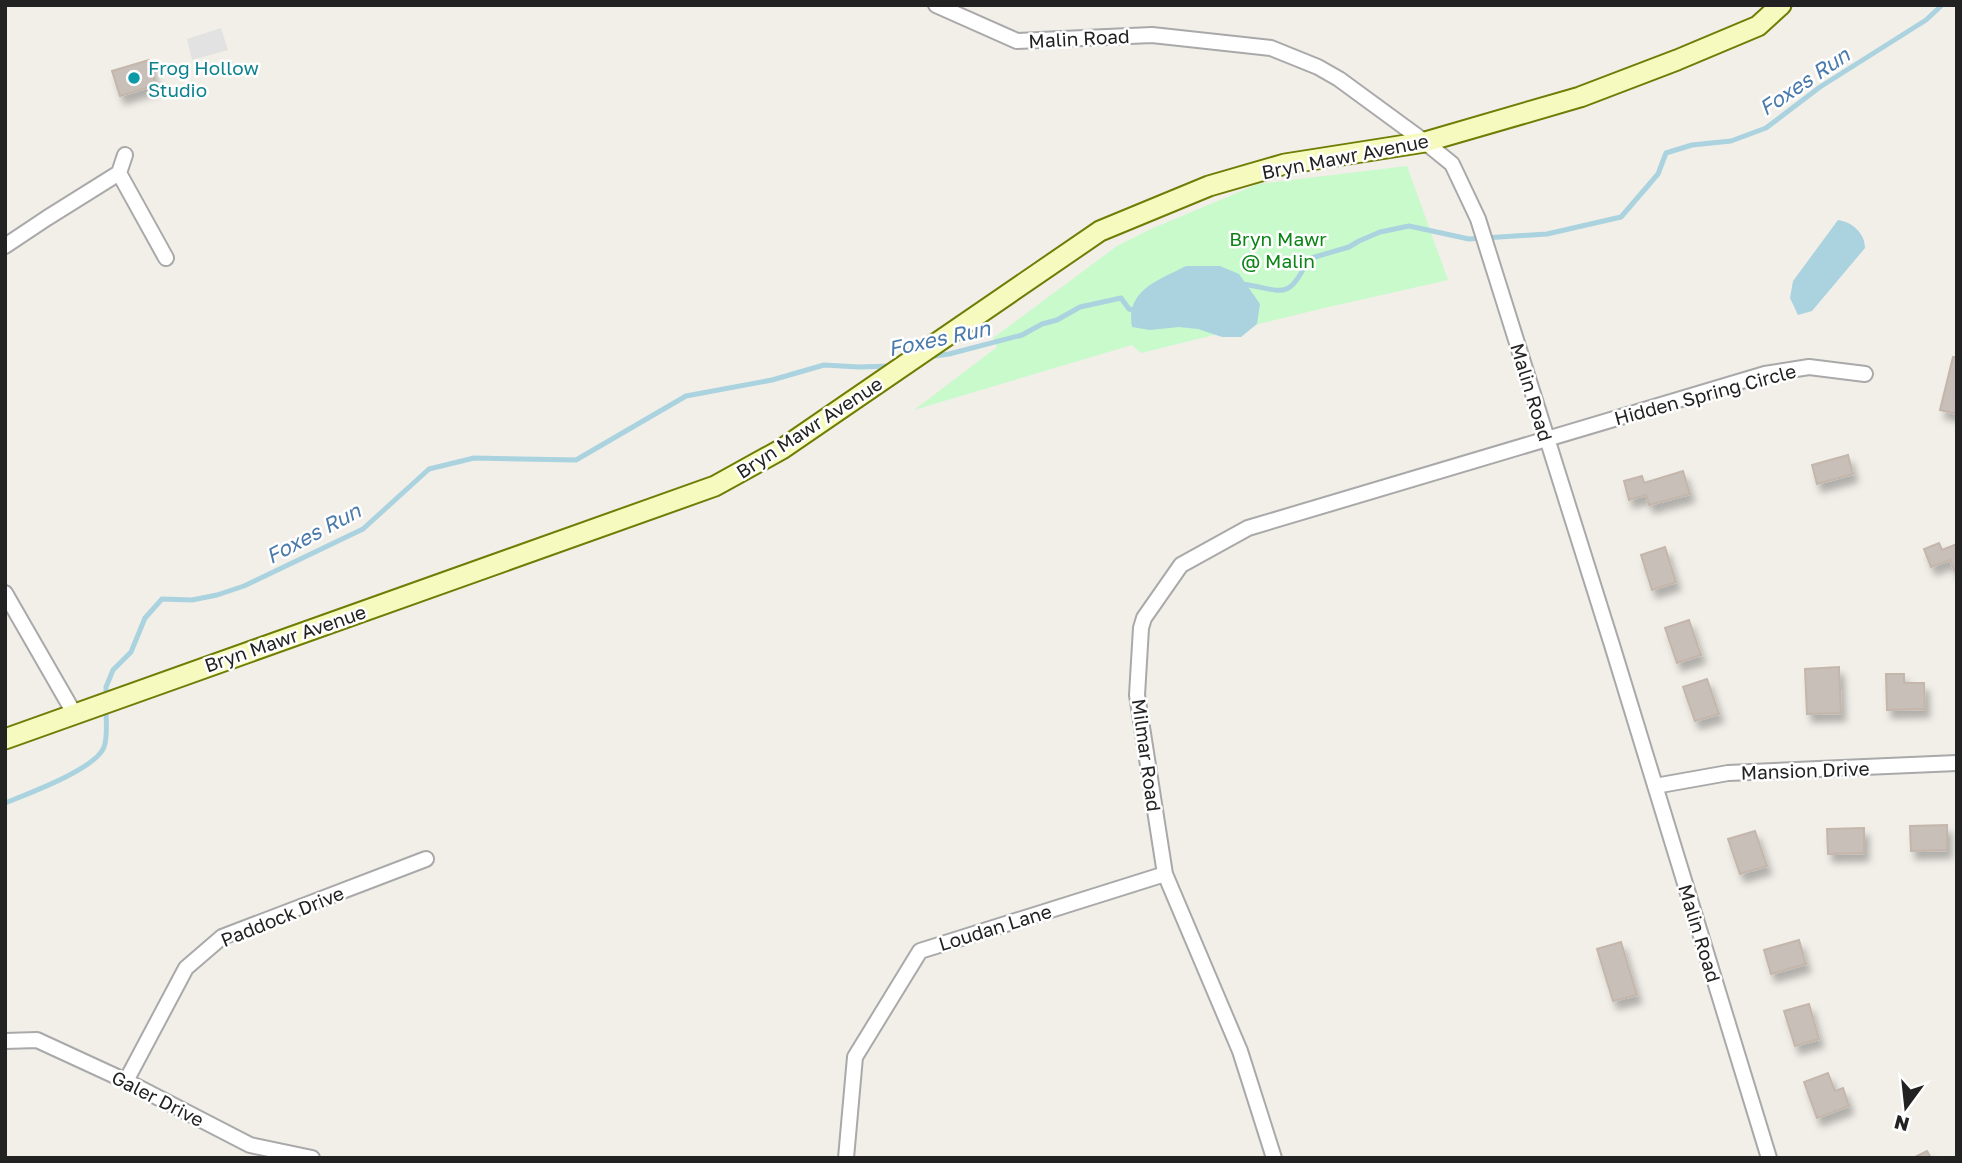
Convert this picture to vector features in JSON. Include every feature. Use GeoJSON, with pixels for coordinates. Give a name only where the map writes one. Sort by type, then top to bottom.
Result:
{"type":"FeatureCollection","features":[{"type":"Feature","properties":{"kind":"main road","name":"Bryn Mawr Avenue"},"geometry":{"type":"LineString","coordinates":[[5,739],[715,486],[782,449],[1100,231],[1209,186],[1285,164],[1425,142],[1580,97],[1758,26],[1781,5]]}},
{"type":"Feature","properties":{"kind":"street","name":"Malin Road"},"geometry":{"type":"LineString","coordinates":[[936,5],[1017,41],[1152,35],[1271,48],[1318,67],[1339,79],[1452,164],[1487,248],[1769,1158]]}},
{"type":"Feature","properties":{"kind":"street"},"geometry":{"type":"LineString","coordinates":[[5,246],[119,173],[125,155]]}},
{"type":"Feature","properties":{"kind":"street"},"geometry":{"type":"LineString","coordinates":[[119,173],[166,258]]}},
{"type":"Feature","properties":{"kind":"street","name":"Hidden Spring Circle"},"geometry":{"type":"LineString","coordinates":[[1547,439],[1765,374],[1810,367],[1865,374]]}},
{"type":"Feature","properties":{"kind":"street","name":"Milmar Road"},"geometry":{"type":"LineString","coordinates":[[1274,1158],[1240,1051],[1165,874],[1137,695],[1144,618],[1181,565],[1248,528],[1547,439]]}},
{"type":"Feature","properties":{"kind":"street"},"geometry":{"type":"LineString","coordinates":[[5,593],[74,713]]}},
{"type":"Feature","properties":{"kind":"street","name":"Mansion Drive"},"geometry":{"type":"LineString","coordinates":[[1655,786],[1728,773],[1957,763]]}},
{"type":"Feature","properties":{"kind":"street","name":"Paddock Drive"},"geometry":{"type":"LineString","coordinates":[[126,1081],[186,968],[222,937],[426,859]]}},
{"type":"Feature","properties":{"kind":"street","name":"Loudan Lane"},"geometry":{"type":"LineString","coordinates":[[846,1158],[855,1057],[920,951],[1165,874]]}},
{"type":"Feature","properties":{"kind":"street","name":"Galer Drive"},"geometry":{"type":"LineString","coordinates":[[5,1041],[37,1040],[126,1081],[250,1145],[312,1158]]}},
{"type":"Feature","properties":{"kind":"green space","name":"Bryn Mawr @ Malin"},"geometry":{"type":"Polygon","coordinates":[[[1407,166],[1448,280],[1141,353],[1132,345],[914,410],[997,347],[993,338],[1117,246],[1151,229],[1258,184],[1407,166]]]}},
{"type":"Feature","properties":{"kind":"shaded area"},"geometry":{"type":"Polygon","coordinates":[[[221,28],[228,50],[192,60],[187,39],[221,28]]]}},
{"type":"Feature","properties":{"kind":"water"},"geometry":{"type":"Polygon","coordinates":[[[1838,220],[1857,229],[1865,248],[1812,311],[1798,315],[1790,298],[1793,281],[1838,220]]]}},
{"type":"Feature","properties":{"kind":"water"},"geometry":{"type":"Polygon","coordinates":[[[1186,266],[1220,266],[1239,274],[1260,304],[1257,324],[1241,337],[1222,337],[1198,329],[1179,327],[1150,330],[1132,327],[1131,314],[1139,295],[1155,282],[1186,266]]]}},
{"type":"Feature","properties":{"kind":"building","name":"Frog Hollow Studio"},"geometry":{"type":"Polygon","coordinates":[[[149,60],[156,85],[120,96],[112,71],[149,60]]]}},
{"type":"Feature","properties":{"kind":"building"},"geometry":{"type":"Polygon","coordinates":[[[1953,357],[1957,357],[1957,414],[1940,410],[1953,357]]]}},
{"type":"Feature","properties":{"kind":"building"},"geometry":{"type":"Polygon","coordinates":[[[1848,455],[1853,474],[1817,484],[1812,465],[1848,455]]]}},
{"type":"Feature","properties":{"kind":"building"},"geometry":{"type":"Polygon","coordinates":[[[1683,471],[1690,494],[1649,505],[1646,495],[1629,500],[1624,481],[1642,476],[1644,483],[1683,471]]]}},
{"type":"Feature","properties":{"kind":"building"},"geometry":{"type":"Polygon","coordinates":[[[1939,543],[1942,550],[1957,544],[1957,568],[1954,570],[1950,560],[1931,567],[1924,549],[1939,543]]]}},
{"type":"Feature","properties":{"kind":"building"},"geometry":{"type":"Polygon","coordinates":[[[1665,547],[1676,582],[1652,590],[1641,555],[1665,547]]]}},
{"type":"Feature","properties":{"kind":"building"},"geometry":{"type":"Polygon","coordinates":[[[1689,620],[1701,655],[1677,663],[1665,628],[1689,620]]]}},
{"type":"Feature","properties":{"kind":"building"},"geometry":{"type":"Polygon","coordinates":[[[1839,667],[1841,713],[1807,714],[1805,669],[1839,667]]]}},
{"type":"Feature","properties":{"kind":"building"},"geometry":{"type":"Polygon","coordinates":[[[1886,674],[1904,674],[1904,683],[1924,683],[1925,709],[1887,710],[1886,674]]]}},
{"type":"Feature","properties":{"kind":"building"},"geometry":{"type":"Polygon","coordinates":[[[1707,679],[1719,714],[1695,721],[1683,687],[1707,679]]]}},
{"type":"Feature","properties":{"kind":"building"},"geometry":{"type":"Polygon","coordinates":[[[1947,825],[1947,850],[1911,851],[1910,826],[1947,825]]]}},
{"type":"Feature","properties":{"kind":"building"},"geometry":{"type":"Polygon","coordinates":[[[1864,828],[1864,853],[1828,854],[1827,829],[1864,828]]]}},
{"type":"Feature","properties":{"kind":"building"},"geometry":{"type":"Polygon","coordinates":[[[1755,831],[1767,866],[1740,874],[1728,839],[1755,831]]]}},
{"type":"Feature","properties":{"kind":"building"},"geometry":{"type":"Polygon","coordinates":[[[1799,940],[1806,964],[1771,974],[1764,950],[1799,940]]]}},
{"type":"Feature","properties":{"kind":"building"},"geometry":{"type":"Polygon","coordinates":[[[1621,942],[1637,995],[1613,1001],[1597,949],[1621,942]]]}},
{"type":"Feature","properties":{"kind":"building"},"geometry":{"type":"Polygon","coordinates":[[[1809,1004],[1819,1039],[1795,1046],[1784,1011],[1809,1004]]]}},
{"type":"Feature","properties":{"kind":"building"},"geometry":{"type":"Polygon","coordinates":[[[1828,1073],[1835,1091],[1843,1088],[1849,1106],[1817,1118],[1804,1082],[1828,1073]]]}},
{"type":"Feature","properties":{"kind":"building"},"geometry":{"type":"Polygon","coordinates":[[[1927,1151],[1931,1158],[1913,1158],[1927,1151]]]}},
{"type":"Feature","properties":{"kind":"waterway","name":"Foxes Run"},"geometry":{"type":"LineString","coordinates":[[1241,284],[1274,290],[1288,288],[1301,273],[1308,259],[1349,247],[1380,232],[1409,226],[1469,239],[1547,234],[1621,217],[1658,174],[1666,153],[1692,145],[1731,141],[1766,128],[1820,87],[1926,20],[1942,5]]}},
{"type":"Feature","properties":{"kind":"waterway","name":"Foxes Run"},"geometry":{"type":"LineString","coordinates":[[927,357],[1022,335],[1080,307],[1121,298],[1129,309],[1137,311]]}},
{"type":"Feature","properties":{"kind":"waterway","name":"Foxes Run"},"geometry":{"type":"LineString","coordinates":[[106,699],[106,687],[113,670],[131,652],[145,618],[162,599],[192,600],[244,586],[363,529],[429,469],[474,458],[576,460],[686,396],[772,380],[824,365],[891,366]]}},
{"type":"Feature","properties":{"kind":"waterway","name":"Foxes Run"},"geometry":{"type":"LineString","coordinates":[[5,803],[60,780],[98,755],[106,739],[106,709]]}},
{"type":"Feature","properties":{"kind":"place","name":"Frog Hollow Studio"},"geometry":{"type":"Point","coordinates":[134,78]}}]}
